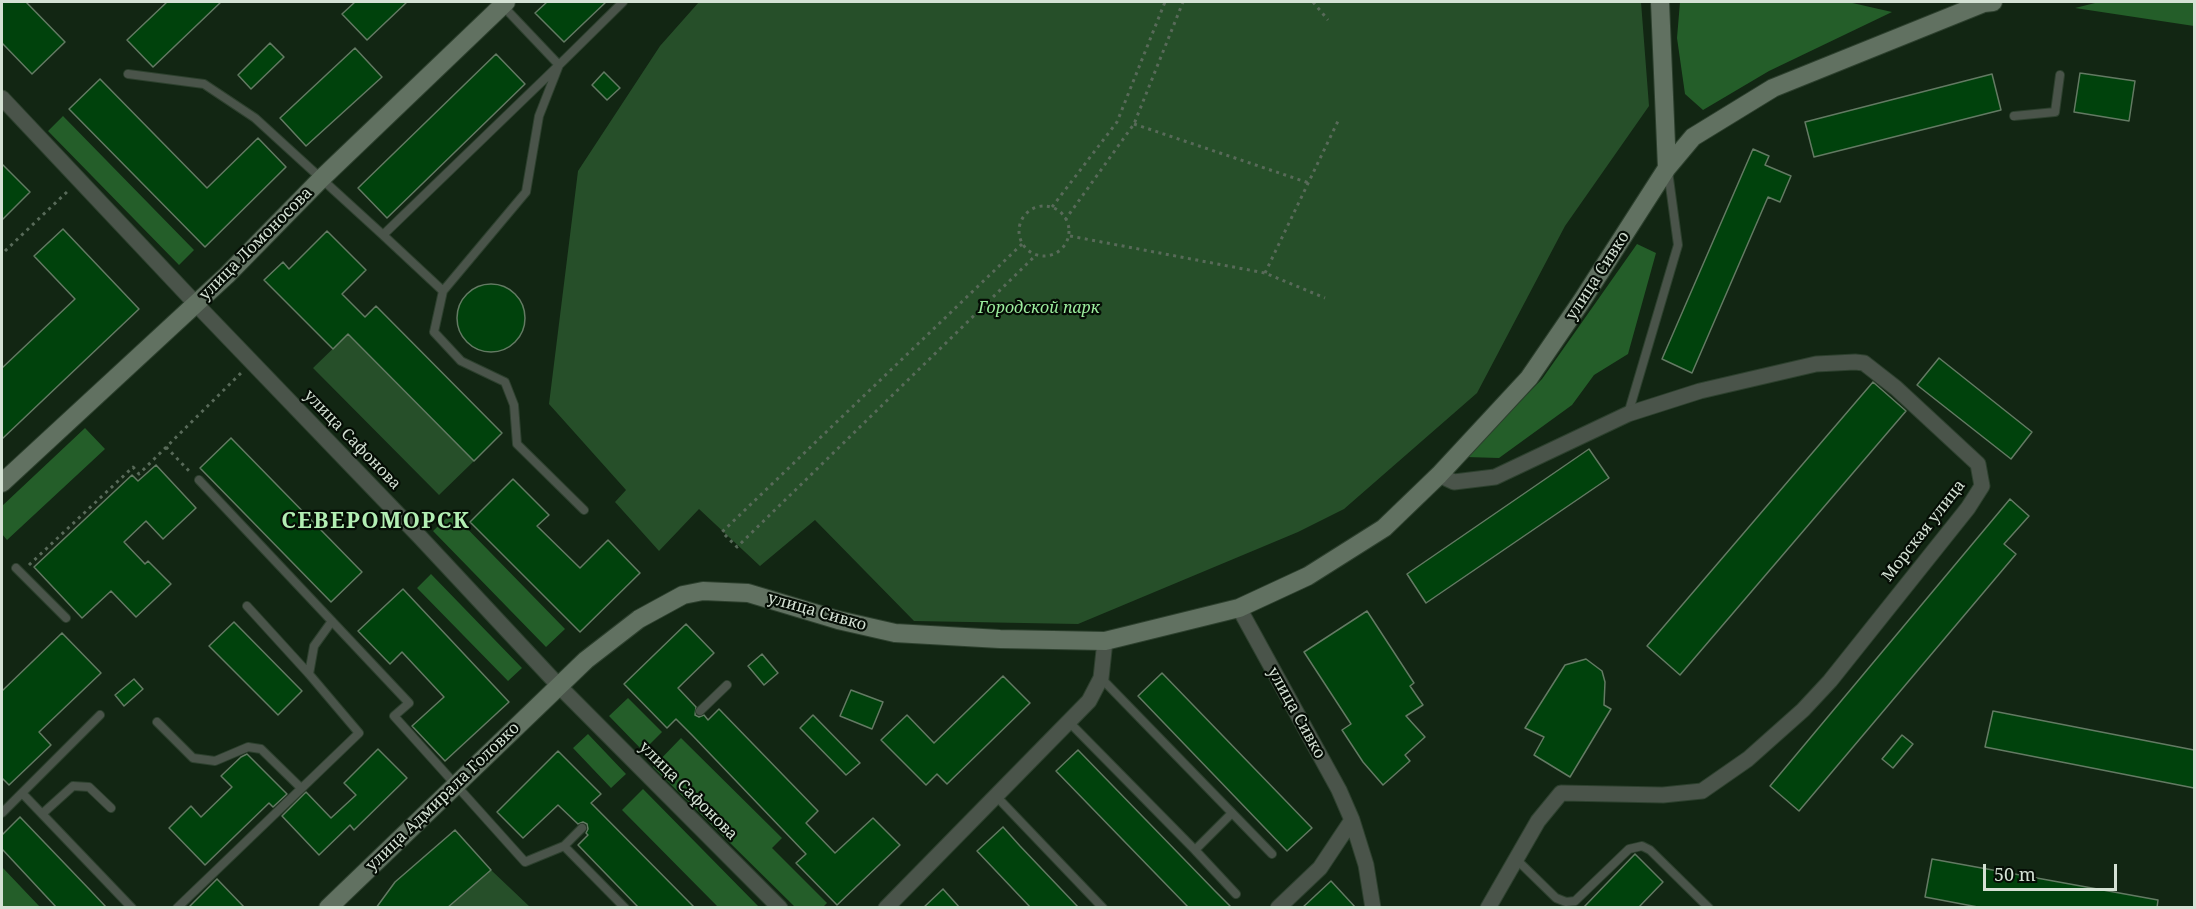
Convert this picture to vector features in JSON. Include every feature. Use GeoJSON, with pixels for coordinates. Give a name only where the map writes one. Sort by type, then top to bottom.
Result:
{"type":"FeatureCollection","features":[{"type":"Feature","properties":{"kind":"street"},"geometry":{"type":"LineString","coordinates":[[1660,2],[1667,168]]}},
{"type":"Feature","properties":{"kind":"street","name":"улица Сивко"},"geometry":{"type":"LineString","coordinates":[[559,686],[586,660],[639,619],[683,595],[703,591],[748,593],[838,620],[895,633],[1000,639],[1105,641],[1239,608],[1308,576],[1384,528],[1439,475],[1529,378],[1667,168],[1693,137],[1773,88],[1984,2]]}},
{"type":"Feature","properties":{"kind":"street","name":"улица Ломоносова"},"geometry":{"type":"LineString","coordinates":[[2,483],[227,275],[322,178],[504,3]]}},
{"type":"Feature","properties":{"kind":"street","name":"улица Сафонова"},"geometry":{"type":"LineString","coordinates":[[2,98],[559,686],[780,908]]}},
{"type":"Feature","properties":{"kind":"street","name":"Морская улица"},"geometry":{"type":"LineString","coordinates":[[1439,475],[1454,483],[1494,477],[1628,414],[1700,391],[1816,364],[1864,363],[1896,388],[1978,464],[1982,486],[1968,508],[1830,681],[1803,710],[1748,759],[1702,791],[1663,795],[1561,793],[1538,821],[1488,908]]}},
{"type":"Feature","properties":{"kind":"street","name":"улица Сивко"},"geometry":{"type":"LineString","coordinates":[[1239,608],[1339,790],[1352,820],[1366,865],[1373,908]]}},
{"type":"Feature","properties":{"kind":"street"},"geometry":{"type":"LineString","coordinates":[[886,908],[1089,701],[1101,678],[1105,641]]}},
{"type":"Feature","properties":{"kind":"street","name":"улица Адмирала Головко"},"geometry":{"type":"LineString","coordinates":[[328,908],[559,686]]}},
{"type":"Feature","properties":{"kind":"street"},"geometry":{"type":"LineString","coordinates":[[1278,908],[1320,868],[1352,820]]}},
{"type":"Feature","properties":{"kind":"lane"},"geometry":{"type":"LineString","coordinates":[[383,235],[623,2]]}},
{"type":"Feature","properties":{"kind":"lane"},"geometry":{"type":"LineString","coordinates":[[504,3],[559,66]]}},
{"type":"Feature","properties":{"kind":"lane"},"geometry":{"type":"LineString","coordinates":[[559,66],[539,116],[526,192],[443,291],[434,332],[461,361],[505,381],[514,405],[517,444],[585,510]]}},
{"type":"Feature","properties":{"kind":"lane"},"geometry":{"type":"LineString","coordinates":[[128,74],[204,84],[255,118],[443,291]]}},
{"type":"Feature","properties":{"kind":"lane"},"geometry":{"type":"LineString","coordinates":[[2013,116],[2055,112],[2060,75]]}},
{"type":"Feature","properties":{"kind":"lane"},"geometry":{"type":"LineString","coordinates":[[1628,414],[1678,245],[1667,168]]}},
{"type":"Feature","properties":{"kind":"lane"},"geometry":{"type":"LineString","coordinates":[[199,480],[409,703],[394,716],[525,862],[564,846],[582,828]]}},
{"type":"Feature","properties":{"kind":"lane"},"geometry":{"type":"LineString","coordinates":[[19,570],[66,618]]}},
{"type":"Feature","properties":{"kind":"lane"},"geometry":{"type":"LineString","coordinates":[[177,908],[359,733],[247,606]]}},
{"type":"Feature","properties":{"kind":"lane"},"geometry":{"type":"LineString","coordinates":[[309,674],[314,646],[332,621]]}},
{"type":"Feature","properties":{"kind":"lane"},"geometry":{"type":"LineString","coordinates":[[1101,678],[1272,854]]}},
{"type":"Feature","properties":{"kind":"lane"},"geometry":{"type":"LineString","coordinates":[[700,711],[727,685]]}},
{"type":"Feature","properties":{"kind":"lane"},"geometry":{"type":"LineString","coordinates":[[2,813],[100,715]]}},
{"type":"Feature","properties":{"kind":"lane"},"geometry":{"type":"LineString","coordinates":[[157,722],[193,758],[215,761],[248,747],[261,749],[301,788]]}},
{"type":"Feature","properties":{"kind":"lane"},"geometry":{"type":"LineString","coordinates":[[1069,722],[1236,894]]}},
{"type":"Feature","properties":{"kind":"lane"},"geometry":{"type":"LineString","coordinates":[[42,814],[73,786],[89,787],[111,808]]}},
{"type":"Feature","properties":{"kind":"lane"},"geometry":{"type":"LineString","coordinates":[[22,793],[132,908]]}},
{"type":"Feature","properties":{"kind":"lane"},"geometry":{"type":"LineString","coordinates":[[996,796],[1103,908]]}},
{"type":"Feature","properties":{"kind":"lane"},"geometry":{"type":"LineString","coordinates":[[1195,850],[1231,813]]}},
{"type":"Feature","properties":{"kind":"lane"},"geometry":{"type":"LineString","coordinates":[[564,846],[625,908]]}},
{"type":"Feature","properties":{"kind":"lane"},"geometry":{"type":"LineString","coordinates":[[1516,859],[1556,898],[1566,902],[1575,901],[1629,849],[1642,846],[1650,850],[1709,908]]}},
{"type":"Feature","properties":{"kind":"path"},"geometry":{"type":"LineString","coordinates":[[1052,207],[1117,122],[1165,2]]}},
{"type":"Feature","properties":{"kind":"path"},"geometry":{"type":"LineString","coordinates":[[1065,220],[1134,124],[1183,2]]}},
{"type":"Feature","properties":{"kind":"path"},"geometry":{"type":"LineString","coordinates":[[1313,2],[1328,20]]}},
{"type":"Feature","properties":{"kind":"path"},"geometry":{"type":"LineString","coordinates":[[1265,273],[1338,121]]}},
{"type":"Feature","properties":{"kind":"path"},"geometry":{"type":"LineString","coordinates":[[1134,124],[1309,183]]}},
{"type":"Feature","properties":{"kind":"path"},"geometry":{"type":"LineString","coordinates":[[5,251],[79,181]]}},
{"type":"Feature","properties":{"kind":"path"},"geometry":{"type":"LineString","coordinates":[[1044,204],[1052,207],[1070,225],[1070,237],[1062,249],[1047,257],[1036,255],[1022,244],[1019,225],[1029,210],[1044,204]]}},
{"type":"Feature","properties":{"kind":"path"},"geometry":{"type":"LineString","coordinates":[[1070,237],[1265,273],[1325,298]]}},
{"type":"Feature","properties":{"kind":"path"},"geometry":{"type":"LineString","coordinates":[[1022,244],[722,532],[737,547],[1036,255]]}},
{"type":"Feature","properties":{"kind":"path"},"geometry":{"type":"LineString","coordinates":[[19,570],[133,467],[139,474],[252,363]]}},
{"type":"Feature","properties":{"kind":"path"},"geometry":{"type":"LineString","coordinates":[[166,447],[186,468]]}},
{"type":"Feature","properties":{"kind":"green space","name":"Городской парк"},"geometry":{"type":"Polygon","coordinates":[[[699,2],[1641,2],[1649,106],[1565,226],[1477,393],[1344,509],[1298,532],[1078,624],[914,621],[815,520],[760,566],[699,509],[659,551],[615,502],[626,490],[549,404],[578,171],[660,46],[699,2]]]}},
{"type":"Feature","properties":{"kind":"green space"},"geometry":{"type":"Polygon","coordinates":[[[1680,2],[1848,2],[1892,12],[1769,71],[1703,110],[1685,94],[1677,38],[1680,2]]]}},
{"type":"Feature","properties":{"kind":"green space"},"geometry":{"type":"Polygon","coordinates":[[[2099,2],[2194,2],[2194,26],[2075,8],[2099,2]]]}},
{"type":"Feature","properties":{"kind":"green space"},"geometry":{"type":"Polygon","coordinates":[[[63,116],[194,250],[179,265],[48,131],[63,116]]]}},
{"type":"Feature","properties":{"kind":"green space"},"geometry":{"type":"Polygon","coordinates":[[[1637,244],[1656,253],[1628,354],[1594,375],[1572,405],[1499,458],[1466,457],[1542,379],[1637,244]]]}},
{"type":"Feature","properties":{"kind":"green space"},"geometry":{"type":"Polygon","coordinates":[[[348,334],[474,461],[439,495],[313,368],[348,334]]]}},
{"type":"Feature","properties":{"kind":"green space"},"geometry":{"type":"Polygon","coordinates":[[[85,428],[105,449],[7,540],[2,534],[2,506],[85,428]]]}},
{"type":"Feature","properties":{"kind":"green space"},"geometry":{"type":"Polygon","coordinates":[[[452,513],[565,629],[546,647],[433,531],[452,513]]]}},
{"type":"Feature","properties":{"kind":"green space"},"geometry":{"type":"Polygon","coordinates":[[[431,574],[522,668],[508,681],[417,588],[431,574]]]}},
{"type":"Feature","properties":{"kind":"green space"},"geometry":{"type":"Polygon","coordinates":[[[628,698],[662,732],[643,751],[609,716],[628,698]]]}},
{"type":"Feature","properties":{"kind":"green space"},"geometry":{"type":"Polygon","coordinates":[[[588,734],[626,774],[611,788],[573,748],[588,734]]]}},
{"type":"Feature","properties":{"kind":"green space"},"geometry":{"type":"Polygon","coordinates":[[[681,738],[782,838],[772,848],[827,903],[823,907],[795,907],[653,767],[681,738]]]}},
{"type":"Feature","properties":{"kind":"green space"},"geometry":{"type":"Polygon","coordinates":[[[643,789],[759,907],[718,907],[622,810],[643,789]]]}},
{"type":"Feature","properties":{"kind":"green space"},"geometry":{"type":"Polygon","coordinates":[[[2,867],[40,907],[2,907],[2,867]]]}},
{"type":"Feature","properties":{"kind":"green space"},"geometry":{"type":"Polygon","coordinates":[[[491,870],[530,907],[447,908],[491,870]]]}},
{"type":"Feature","properties":{"kind":"building"},"geometry":{"type":"Polygon","coordinates":[[[2,2],[26,2],[65,42],[32,74],[2,43],[2,2]]]}},
{"type":"Feature","properties":{"kind":"building"},"geometry":{"type":"Polygon","coordinates":[[[167,2],[221,2],[153,67],[127,40],[167,2]]]}},
{"type":"Feature","properties":{"kind":"building"},"geometry":{"type":"Polygon","coordinates":[[[355,2],[407,2],[367,40],[342,14],[355,2]]]}},
{"type":"Feature","properties":{"kind":"building"},"geometry":{"type":"Polygon","coordinates":[[[547,2],[606,2],[564,42],[535,13],[547,2]]]}},
{"type":"Feature","properties":{"kind":"building"},"geometry":{"type":"Polygon","coordinates":[[[270,43],[284,57],[251,89],[238,75],[270,43]]]}},
{"type":"Feature","properties":{"kind":"building"},"geometry":{"type":"Polygon","coordinates":[[[355,48],[382,77],[306,146],[280,118],[355,48]]]}},
{"type":"Feature","properties":{"kind":"building"},"geometry":{"type":"Polygon","coordinates":[[[496,54],[525,84],[387,218],[358,188],[496,54]]]}},
{"type":"Feature","properties":{"kind":"building"},"geometry":{"type":"Polygon","coordinates":[[[604,72],[620,88],[607,100],[592,85],[604,72]]]}},
{"type":"Feature","properties":{"kind":"building"},"geometry":{"type":"Polygon","coordinates":[[[2080,73],[2135,81],[2129,121],[2074,112],[2080,73]]]}},
{"type":"Feature","properties":{"kind":"building"},"geometry":{"type":"Polygon","coordinates":[[[1992,74],[2001,110],[1814,157],[1805,122],[1992,74]]]}},
{"type":"Feature","properties":{"kind":"building"},"geometry":{"type":"Polygon","coordinates":[[[100,79],[207,188],[258,138],[286,167],[205,247],[69,109],[100,79]]]}},
{"type":"Feature","properties":{"kind":"building"},"geometry":{"type":"Polygon","coordinates":[[[1753,149],[1769,156],[1765,165],[1791,176],[1780,202],[1768,197],[1692,373],[1662,359],[1753,149]]]}},
{"type":"Feature","properties":{"kind":"building"},"geometry":{"type":"Polygon","coordinates":[[[2,164],[30,192],[2,220],[2,164]]]}},
{"type":"Feature","properties":{"kind":"building"},"geometry":{"type":"Polygon","coordinates":[[[63,229],[139,309],[2,439],[2,368],[75,299],[34,256],[63,229]]]}},
{"type":"Feature","properties":{"kind":"building"},"geometry":{"type":"Polygon","coordinates":[[[327,231],[366,270],[342,294],[365,317],[376,306],[502,433],[474,461],[348,334],[333,349],[264,280],[283,262],[289,269],[327,231]]]}},
{"type":"Feature","properties":{"kind":"building"},"geometry":{"type":"Polygon","coordinates":[[[491,284],[504,287],[515,294],[522,305],[525,318],[522,331],[515,342],[504,349],[491,352],[478,349],[467,342],[460,331],[457,318],[460,305],[467,294],[478,287],[491,284]]]}},
{"type":"Feature","properties":{"kind":"building"},"geometry":{"type":"Polygon","coordinates":[[[1939,358],[2032,432],[2011,459],[1917,385],[1939,358]]]}},
{"type":"Feature","properties":{"kind":"building"},"geometry":{"type":"Polygon","coordinates":[[[1873,382],[1906,411],[1680,675],[1647,646],[1873,382]]]}},
{"type":"Feature","properties":{"kind":"building"},"geometry":{"type":"Polygon","coordinates":[[[231,438],[362,572],[331,602],[200,468],[231,438]]]}},
{"type":"Feature","properties":{"kind":"building"},"geometry":{"type":"Polygon","coordinates":[[[1589,449],[1609,478],[1426,603],[1407,574],[1589,449]]]}},
{"type":"Feature","properties":{"kind":"building"},"geometry":{"type":"Polygon","coordinates":[[[156,465],[196,508],[163,539],[146,521],[124,542],[145,564],[148,561],[171,584],[136,617],[111,591],[82,618],[34,567],[132,475],[138,481],[156,465]]]}},
{"type":"Feature","properties":{"kind":"building"},"geometry":{"type":"Polygon","coordinates":[[[513,479],[549,515],[537,526],[580,568],[608,540],[640,573],[580,632],[470,522],[513,479]]]}},
{"type":"Feature","properties":{"kind":"building"},"geometry":{"type":"Polygon","coordinates":[[[2010,499],[2029,516],[2004,544],[2016,554],[1799,811],[1770,786],[2010,499]]]}},
{"type":"Feature","properties":{"kind":"building"},"geometry":{"type":"Polygon","coordinates":[[[403,589],[509,702],[445,761],[412,726],[444,697],[402,652],[390,664],[358,631],[403,589]]]}},
{"type":"Feature","properties":{"kind":"building"},"geometry":{"type":"Polygon","coordinates":[[[1367,611],[1414,683],[1410,686],[1423,705],[1406,716],[1425,737],[1405,755],[1410,761],[1383,785],[1363,762],[1342,730],[1351,724],[1304,652],[1367,611]]]}},
{"type":"Feature","properties":{"kind":"building"},"geometry":{"type":"Polygon","coordinates":[[[234,622],[302,691],[278,715],[209,646],[234,622]]]}},
{"type":"Feature","properties":{"kind":"building"},"geometry":{"type":"Polygon","coordinates":[[[686,624],[714,653],[678,688],[696,707],[695,715],[699,717],[704,715],[708,720],[719,709],[818,811],[806,823],[835,853],[873,818],[900,845],[837,905],[796,863],[806,854],[692,735],[676,719],[667,728],[624,684],[686,624]]]}},
{"type":"Feature","properties":{"kind":"building"},"geometry":{"type":"Polygon","coordinates":[[[62,633],[101,673],[39,732],[51,745],[9,785],[2,778],[2,691],[62,633]]]}},
{"type":"Feature","properties":{"kind":"building"},"geometry":{"type":"Polygon","coordinates":[[[762,654],[778,673],[764,685],[748,666],[762,654]]]}},
{"type":"Feature","properties":{"kind":"building"},"geometry":{"type":"Polygon","coordinates":[[[1586,659],[1602,671],[1605,682],[1604,705],[1611,709],[1570,777],[1534,755],[1544,737],[1525,728],[1565,665],[1586,659]]]}},
{"type":"Feature","properties":{"kind":"building"},"geometry":{"type":"Polygon","coordinates":[[[1162,673],[1312,828],[1287,851],[1138,696],[1162,673]]]}},
{"type":"Feature","properties":{"kind":"building"},"geometry":{"type":"Polygon","coordinates":[[[1003,676],[1030,703],[947,784],[937,774],[926,785],[881,740],[907,715],[934,743],[1003,676]]]}},
{"type":"Feature","properties":{"kind":"building"},"geometry":{"type":"Polygon","coordinates":[[[134,679],[143,689],[124,706],[115,695],[134,679]]]}},
{"type":"Feature","properties":{"kind":"building"},"geometry":{"type":"Polygon","coordinates":[[[851,690],[883,702],[872,729],[840,716],[851,690]]]}},
{"type":"Feature","properties":{"kind":"building"},"geometry":{"type":"Polygon","coordinates":[[[1993,711],[2194,750],[2194,788],[1985,747],[1993,711]]]}},
{"type":"Feature","properties":{"kind":"building"},"geometry":{"type":"Polygon","coordinates":[[[813,715],[860,763],[846,775],[800,728],[813,715]]]}},
{"type":"Feature","properties":{"kind":"building"},"geometry":{"type":"Polygon","coordinates":[[[1902,735],[1913,744],[1893,768],[1882,759],[1902,735]]]}},
{"type":"Feature","properties":{"kind":"building"},"geometry":{"type":"Polygon","coordinates":[[[378,749],[407,778],[354,830],[350,825],[319,855],[282,816],[306,792],[331,818],[356,795],[344,783],[378,749]]]}},
{"type":"Feature","properties":{"kind":"building"},"geometry":{"type":"Polygon","coordinates":[[[1078,750],[1232,908],[1189,908],[1056,771],[1078,750]]]}},
{"type":"Feature","properties":{"kind":"building"},"geometry":{"type":"Polygon","coordinates":[[[558,751],[601,794],[591,803],[695,908],[639,908],[578,845],[588,835],[586,833],[587,824],[583,822],[578,824],[558,805],[523,838],[497,812],[558,751]]]}},
{"type":"Feature","properties":{"kind":"building"},"geometry":{"type":"Polygon","coordinates":[[[247,754],[287,794],[273,807],[269,803],[205,865],[169,828],[191,806],[201,817],[232,787],[221,776],[247,754]]]}},
{"type":"Feature","properties":{"kind":"building"},"geometry":{"type":"Polygon","coordinates":[[[20,817],[107,908],[57,908],[2,849],[2,835],[20,817]]]}},
{"type":"Feature","properties":{"kind":"building"},"geometry":{"type":"Polygon","coordinates":[[[1003,827],[1079,908],[1031,908],[977,851],[1003,827]]]}},
{"type":"Feature","properties":{"kind":"building"},"geometry":{"type":"Polygon","coordinates":[[[455,830],[491,870],[447,908],[376,908],[395,882],[455,830]]]}},
{"type":"Feature","properties":{"kind":"building"},"geometry":{"type":"Polygon","coordinates":[[[1635,854],[1663,882],[1638,908],[1583,908],[1635,854]]]}},
{"type":"Feature","properties":{"kind":"building"},"geometry":{"type":"Polygon","coordinates":[[[1932,859],[2158,900],[2157,908],[1983,908],[1925,897],[1932,859]]]}},
{"type":"Feature","properties":{"kind":"building"},"geometry":{"type":"Polygon","coordinates":[[[217,879],[245,908],[188,908],[217,879]]]}},
{"type":"Feature","properties":{"kind":"building"},"geometry":{"type":"Polygon","coordinates":[[[1331,881],[1356,908],[1302,908],[1331,881]]]}},
{"type":"Feature","properties":{"kind":"building"},"geometry":{"type":"Polygon","coordinates":[[[943,889],[960,908],[923,908],[943,889]]]}},
{"type":"Feature","properties":{"kind":"district","name":"СЕВЕРОМОРСК"},"geometry":{"type":"Point","coordinates":[376,522]}}]}
